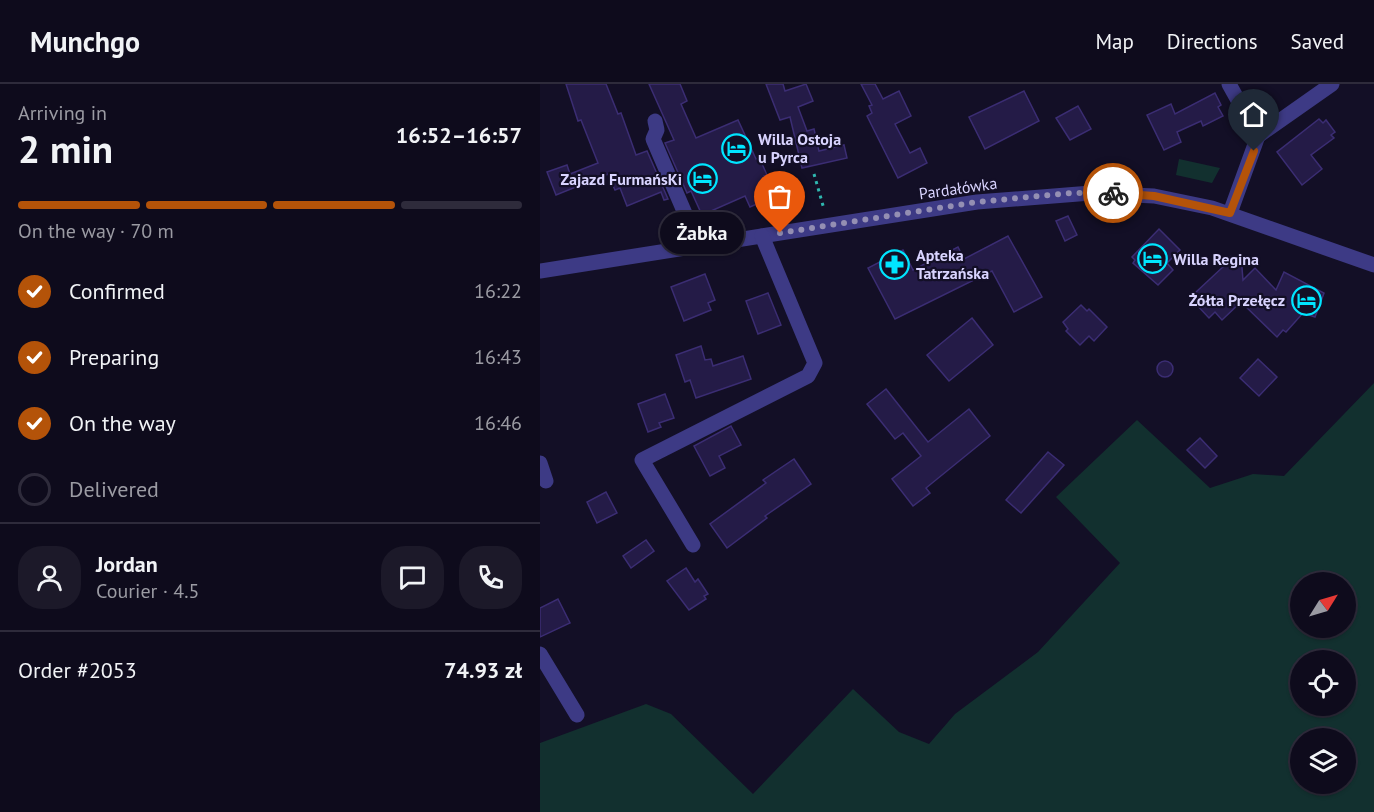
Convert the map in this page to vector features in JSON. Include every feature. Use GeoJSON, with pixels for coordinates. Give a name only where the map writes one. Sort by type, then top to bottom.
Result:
{"type":"FeatureCollection","features":[{"type":"Feature","properties":{"kind":"street"},"geometry":{"type":"LineString","coordinates":[[1228,84],[1258,136]]}},
{"type":"Feature","properties":{"kind":"street"},"geometry":{"type":"LineString","coordinates":[[1230,213],[1258,136],[1332,84]]}},
{"type":"Feature","properties":{"kind":"street"},"geometry":{"type":"LineString","coordinates":[[655,122],[657,130],[653,139],[699,246]]}},
{"type":"Feature","properties":{"kind":"street","name":"Pardałówka"},"geometry":{"type":"LineString","coordinates":[[540,271],[977,202],[1071,193],[1154,196],[1230,213],[1374,265]]}},
{"type":"Feature","properties":{"kind":"street"},"geometry":{"type":"LineString","coordinates":[[693,545],[642,460],[808,376],[815,363],[762,236]]}},
{"type":"Feature","properties":{"kind":"street"},"geometry":{"type":"LineString","coordinates":[[540,463],[546,481]]}},
{"type":"Feature","properties":{"kind":"street"},"geometry":{"type":"LineString","coordinates":[[540,654],[577,715]]}},
{"type":"Feature","properties":{"kind":"path"},"geometry":{"type":"LineString","coordinates":[[814,174],[826,214]]}},
{"type":"Feature","properties":{"kind":"green space"},"geometry":{"type":"Polygon","coordinates":[[[1179,159],[1220,168],[1212,183],[1176,175],[1179,159]]]}},
{"type":"Feature","properties":{"kind":"green space"},"geometry":{"type":"Polygon","coordinates":[[[1374,383],[1374,812],[540,812],[540,743],[646,704],[671,714],[753,794],[853,689],[899,732],[929,744],[955,714],[1038,652],[1120,563],[1056,497],[1137,420],[1210,488],[1253,474],[1284,476],[1374,383]]]}},
{"type":"Feature","properties":{"kind":"building"},"geometry":{"type":"Polygon","coordinates":[[[566,84],[606,84],[618,114],[621,113],[636,155],[647,151],[668,199],[664,200],[661,192],[627,206],[620,188],[615,190],[608,174],[556,195],[547,172],[567,165],[570,174],[598,163],[581,120],[578,121],[566,84]]]}},
{"type":"Feature","properties":{"kind":"building"},"geometry":{"type":"Polygon","coordinates":[[[649,84],[680,84],[687,101],[681,104],[696,138],[738,120],[756,159],[759,157],[773,197],[750,207],[745,196],[702,215],[691,191],[687,193],[665,143],[674,140],[649,84]]]}},
{"type":"Feature","properties":{"kind":"building"},"geometry":{"type":"Polygon","coordinates":[[[766,84],[783,84],[785,91],[806,84],[813,101],[798,107],[807,131],[814,129],[819,151],[844,145],[847,158],[802,168],[790,117],[780,120],[766,84]]]}},
{"type":"Feature","properties":{"kind":"building"},"geometry":{"type":"Polygon","coordinates":[[[861,84],[875,84],[883,99],[899,91],[911,116],[895,124],[910,153],[920,148],[927,163],[898,178],[867,116],[872,113],[869,106],[872,105],[861,84]]]}},
{"type":"Feature","properties":{"kind":"building"},"geometry":{"type":"Polygon","coordinates":[[[1024,91],[1039,121],[985,149],[969,117],[1024,91]]]}},
{"type":"Feature","properties":{"kind":"building"},"geometry":{"type":"Polygon","coordinates":[[[1215,93],[1223,116],[1203,126],[1201,121],[1177,132],[1181,142],[1164,150],[1147,115],[1171,104],[1175,114],[1215,93]]]}},
{"type":"Feature","properties":{"kind":"building"},"geometry":{"type":"Polygon","coordinates":[[[1078,106],[1091,129],[1070,140],[1056,118],[1078,106]]]}},
{"type":"Feature","properties":{"kind":"building"},"geometry":{"type":"Polygon","coordinates":[[[1319,119],[1323,123],[1326,120],[1335,132],[1331,135],[1334,138],[1311,155],[1322,169],[1302,185],[1277,152],[1319,119]]]}},
{"type":"Feature","properties":{"kind":"building"},"geometry":{"type":"Polygon","coordinates":[[[1068,216],[1077,235],[1065,241],[1056,221],[1068,216]]]}},
{"type":"Feature","properties":{"kind":"building","name":"Willa Regina"},"geometry":{"type":"Polygon","coordinates":[[[1159,229],[1180,250],[1167,263],[1173,270],[1158,285],[1133,263],[1135,260],[1132,257],[1159,229]]]}},
{"type":"Feature","properties":{"kind":"building"},"geometry":{"type":"Polygon","coordinates":[[[1008,236],[1042,297],[1014,312],[992,271],[895,319],[868,268],[903,250],[913,270],[958,247],[964,259],[1008,236]]]}},
{"type":"Feature","properties":{"kind":"building"},"geometry":{"type":"Polygon","coordinates":[[[1241,256],[1243,280],[1255,268],[1276,290],[1284,272],[1324,293],[1315,317],[1303,313],[1286,332],[1283,330],[1277,337],[1241,302],[1222,320],[1215,312],[1209,318],[1194,302],[1200,298],[1195,293],[1225,265],[1225,257],[1241,256]]]}},
{"type":"Feature","properties":{"kind":"building"},"geometry":{"type":"Polygon","coordinates":[[[705,274],[715,300],[708,303],[711,310],[684,321],[671,287],[705,274]]]}},
{"type":"Feature","properties":{"kind":"building"},"geometry":{"type":"Polygon","coordinates":[[[768,293],[781,325],[758,334],[746,301],[768,293]]]}},
{"type":"Feature","properties":{"kind":"building"},"geometry":{"type":"Polygon","coordinates":[[[1081,305],[1087,311],[1089,309],[1107,327],[1094,341],[1089,336],[1080,345],[1066,331],[1068,329],[1063,322],[1081,305]]]}},
{"type":"Feature","properties":{"kind":"building"},"geometry":{"type":"Polygon","coordinates":[[[972,318],[993,345],[949,381],[927,355],[972,318]]]}},
{"type":"Feature","properties":{"kind":"building"},"geometry":{"type":"Polygon","coordinates":[[[701,346],[705,360],[711,359],[713,366],[743,356],[751,379],[696,398],[690,380],[685,382],[676,355],[701,346]]]}},
{"type":"Feature","properties":{"kind":"building"},"geometry":{"type":"Polygon","coordinates":[[[1258,359],[1277,377],[1259,396],[1240,378],[1258,359]]]}},
{"type":"Feature","properties":{"kind":"building"},"geometry":{"type":"Polygon","coordinates":[[[1165,361],[1173,369],[1165,377],[1157,369],[1165,361]]]}},
{"type":"Feature","properties":{"kind":"building"},"geometry":{"type":"Polygon","coordinates":[[[886,389],[928,442],[969,409],[990,436],[926,488],[930,493],[913,506],[892,479],[921,456],[903,433],[895,439],[867,404],[886,389]]]}},
{"type":"Feature","properties":{"kind":"building"},"geometry":{"type":"Polygon","coordinates":[[[665,394],[674,418],[659,423],[661,427],[648,432],[638,404],[665,394]]]}},
{"type":"Feature","properties":{"kind":"building"},"geometry":{"type":"Polygon","coordinates":[[[731,426],[741,445],[719,456],[725,468],[710,476],[694,446],[731,426]]]}},
{"type":"Feature","properties":{"kind":"building"},"geometry":{"type":"Polygon","coordinates":[[[1200,438],[1217,456],[1205,468],[1187,450],[1200,438]]]}},
{"type":"Feature","properties":{"kind":"building"},"geometry":{"type":"Polygon","coordinates":[[[1048,452],[1064,465],[1021,513],[1006,500],[1048,452]]]}},
{"type":"Feature","properties":{"kind":"building"},"geometry":{"type":"Polygon","coordinates":[[[794,459],[811,484],[765,516],[767,518],[727,548],[710,524],[766,483],[763,480],[794,459]]]}},
{"type":"Feature","properties":{"kind":"building"},"geometry":{"type":"Polygon","coordinates":[[[606,492],[617,513],[597,523],[587,502],[606,492]]]}},
{"type":"Feature","properties":{"kind":"building"},"geometry":{"type":"Polygon","coordinates":[[[646,540],[654,551],[631,568],[623,556],[646,540]]]}},
{"type":"Feature","properties":{"kind":"building"},"geometry":{"type":"Polygon","coordinates":[[[686,568],[695,582],[698,579],[708,594],[704,596],[706,599],[689,610],[667,581],[686,568]]]}},
{"type":"Feature","properties":{"kind":"building"},"geometry":{"type":"Polygon","coordinates":[[[558,599],[570,623],[540,637],[540,608],[558,599]]]}},
{"type":"Feature","properties":{"kind":"way so far"},"geometry":{"type":"LineString","coordinates":[[780,233],[977,202],[1071,193],[1113,193]]}},
{"type":"Feature","properties":{"kind":"place","name":"Willa Ostoja u Pyrca"},"geometry":{"type":"Point","coordinates":[737,148]}},
{"type":"Feature","properties":{"kind":"place","name":"Zajazd FurmańsKi"},"geometry":{"type":"Point","coordinates":[703,179]}},
{"type":"Feature","properties":{"kind":"place","name":"Żabka"},"geometry":{"type":"Point","coordinates":[780,233]}},
{"type":"Feature","properties":{"kind":"place","name":"Willa Regina"},"geometry":{"type":"Point","coordinates":[1152,259]}},
{"type":"Feature","properties":{"kind":"place","name":"Apteka Tatrzańska"},"geometry":{"type":"Point","coordinates":[895,264]}},
{"type":"Feature","properties":{"kind":"place","name":"Żółta Przełęcz"},"geometry":{"type":"Point","coordinates":[1306,300]}},
{"type":"Feature","properties":{"kind":"route"},"geometry":{"type":"LineString","coordinates":[[1113,193],[1154,196],[1230,213],[1254,151]]}}]}
